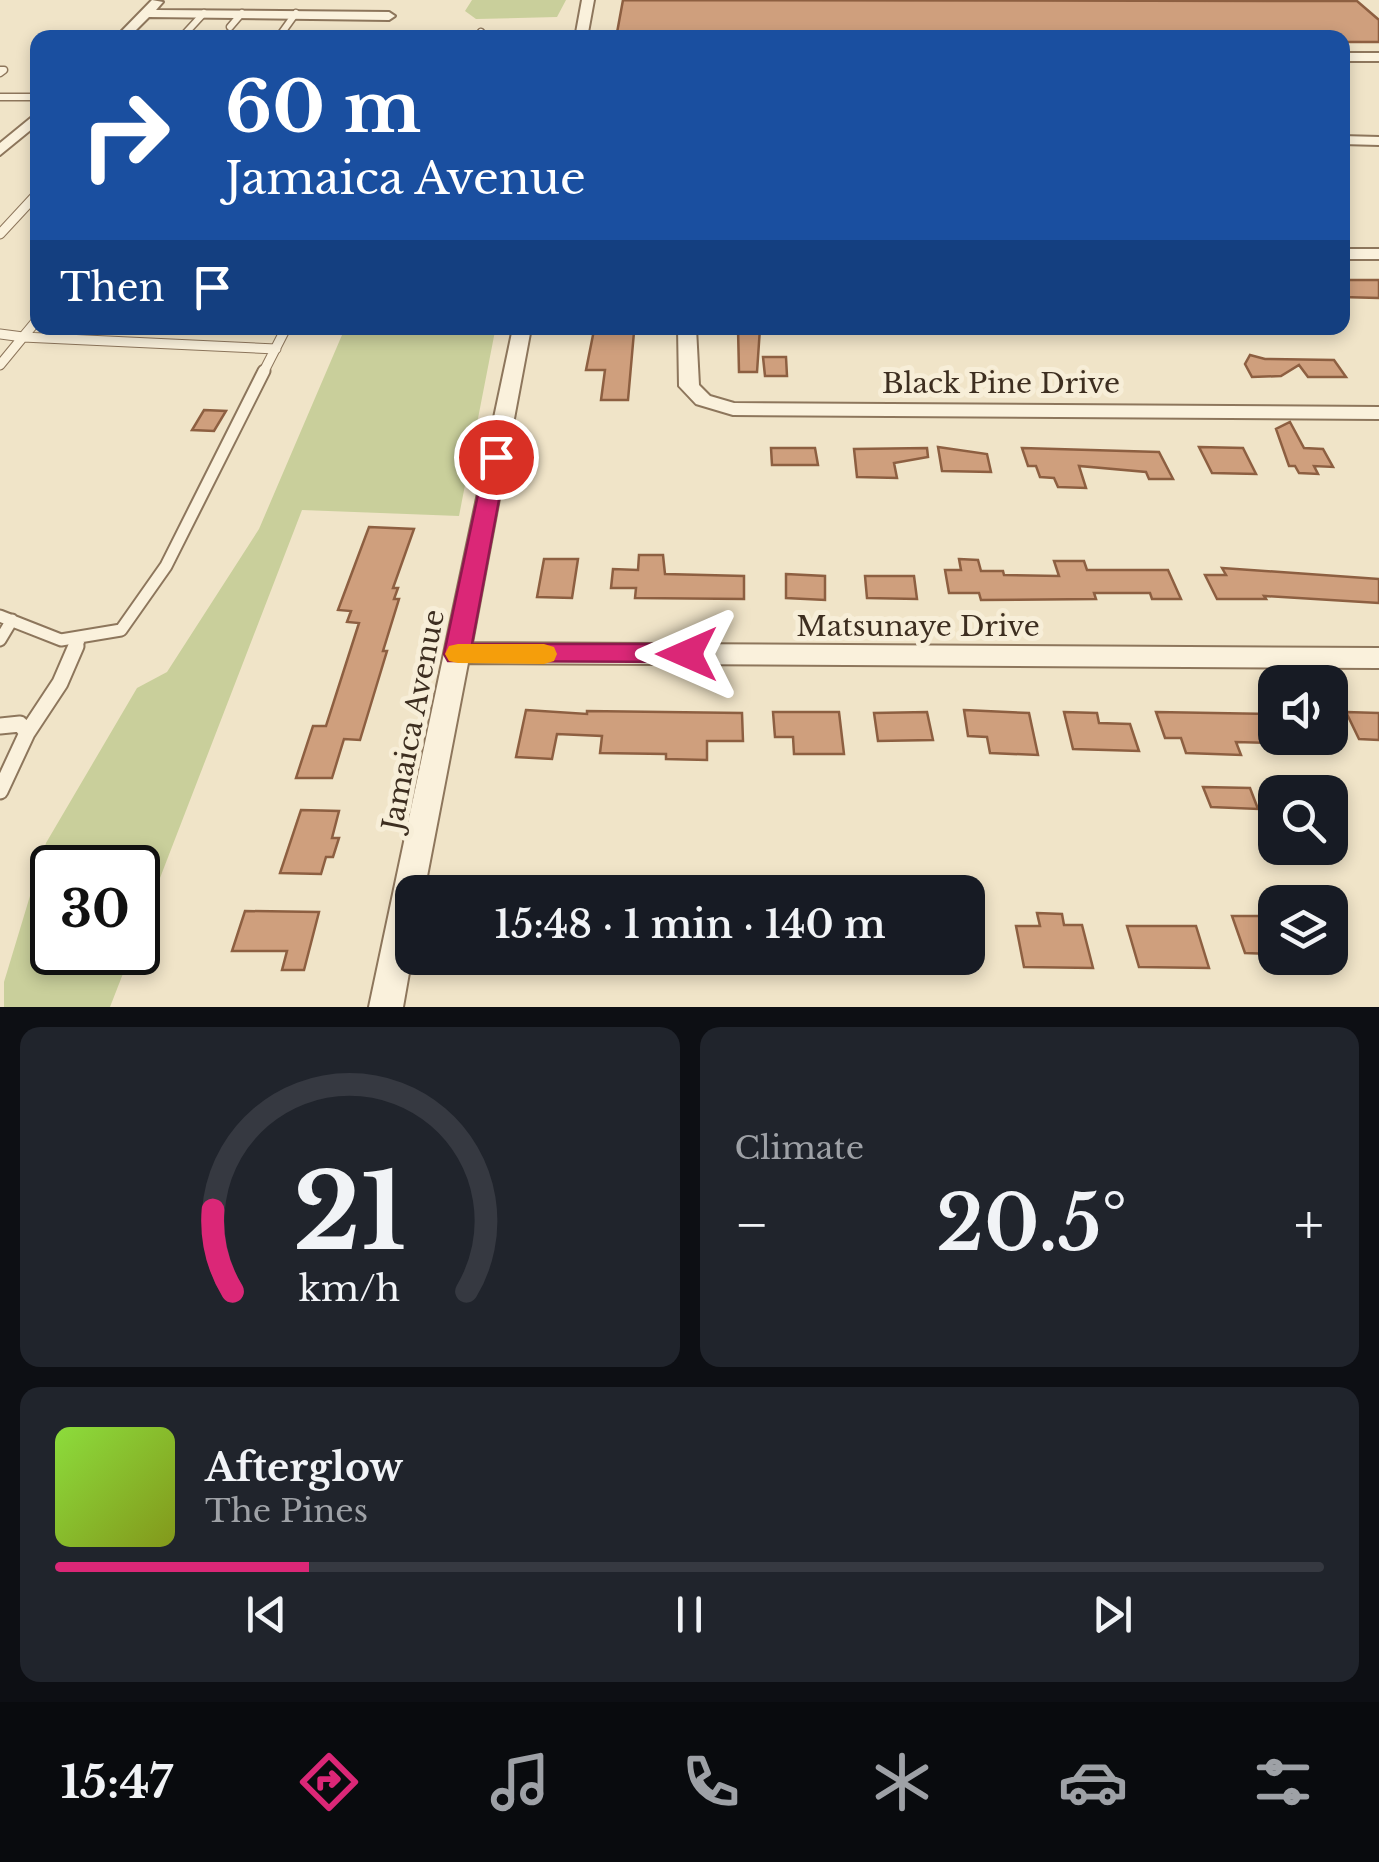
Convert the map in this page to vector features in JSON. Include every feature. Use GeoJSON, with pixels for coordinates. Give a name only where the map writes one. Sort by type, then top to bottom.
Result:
{"type":"FeatureCollection","features":[{"type":"Feature","properties":{"kind":"street"},"geometry":{"type":"LineString","coordinates":[[129,30],[159,0]]}},
{"type":"Feature","properties":{"kind":"street"},"geometry":{"type":"LineString","coordinates":[[582,30],[588,0]]}},
{"type":"Feature","properties":{"kind":"street"},"geometry":{"type":"LineString","coordinates":[[147,12],[389,16]]}},
{"type":"Feature","properties":{"kind":"street"},"geometry":{"type":"LineString","coordinates":[[1350,57],[1379,57]]}},
{"type":"Feature","properties":{"kind":"street"},"geometry":{"type":"LineString","coordinates":[[0,151],[30,123]]}},
{"type":"Feature","properties":{"kind":"street"},"geometry":{"type":"LineString","coordinates":[[1350,140],[1379,141]]}},
{"type":"Feature","properties":{"kind":"street"},"geometry":{"type":"LineString","coordinates":[[1350,254],[1379,254]]}},
{"type":"Feature","properties":{"kind":"street","name":"Jamaica Avenue"},"geometry":{"type":"LineString","coordinates":[[386,1007],[521,335]]}},
{"type":"Feature","properties":{"kind":"street","name":"Black Pine Drive"},"geometry":{"type":"LineString","coordinates":[[686,335],[689,386],[703,400],[733,409],[1379,413]]}},
{"type":"Feature","properties":{"kind":"street","name":"Matsunaye Drive"},"geometry":{"type":"LineString","coordinates":[[457,654],[1379,658]]}},
{"type":"Feature","properties":{"kind":"lane"},"geometry":{"type":"LineString","coordinates":[[188,30],[204,13]]}},
{"type":"Feature","properties":{"kind":"lane"},"geometry":{"type":"LineString","coordinates":[[230,27],[242,13]]}},
{"type":"Feature","properties":{"kind":"lane"},"geometry":{"type":"LineString","coordinates":[[284,30],[296,13]]}},
{"type":"Feature","properties":{"kind":"lane"},"geometry":{"type":"LineString","coordinates":[[0,97],[30,97]]}},
{"type":"Feature","properties":{"kind":"lane"},"geometry":{"type":"LineString","coordinates":[[0,234],[30,202]]}},
{"type":"Feature","properties":{"kind":"lane"},"geometry":{"type":"LineString","coordinates":[[0,365],[30,329]]}},
{"type":"Feature","properties":{"kind":"lane"},"geometry":{"type":"LineString","coordinates":[[0,334],[276,349]]}},
{"type":"Feature","properties":{"kind":"lane"},"geometry":{"type":"LineString","coordinates":[[0,640],[6,618],[62,640],[121,630],[166,566],[283,335]]}},
{"type":"Feature","properties":{"kind":"lane"},"geometry":{"type":"LineString","coordinates":[[0,791],[27,733],[60,683],[80,638]]}},
{"type":"Feature","properties":{"kind":"lane"},"geometry":{"type":"LineString","coordinates":[[0,726],[20,724],[27,733]]}},
{"type":"Feature","properties":{"kind":"green space"},"geometry":{"type":"Polygon","coordinates":[[[472,0],[566,0],[557,17],[476,19],[465,11],[472,0]]]}},
{"type":"Feature","properties":{"kind":"green space"},"geometry":{"type":"Polygon","coordinates":[[[342,335],[494,335],[459,516],[302,510],[160,878],[160,845],[45,845],[137,688],[167,672],[259,529],[342,335]]]}},
{"type":"Feature","properties":{"kind":"green space"},"geometry":{"type":"Polygon","coordinates":[[[30,896],[30,975],[122,975],[110,1007],[4,1007],[4,982],[30,896]]]}},
{"type":"Feature","properties":{"kind":"building"},"geometry":{"type":"Polygon","coordinates":[[[623,0],[1357,1],[1379,20],[1379,42],[1350,42],[1350,30],[617,30],[623,0]]]}},
{"type":"Feature","properties":{"kind":"building"},"geometry":{"type":"Polygon","coordinates":[[[1350,280],[1379,280],[1379,298],[1350,297],[1350,280]]]}},
{"type":"Feature","properties":{"kind":"building"},"geometry":{"type":"Polygon","coordinates":[[[593,335],[634,335],[628,400],[601,400],[605,370],[586,370],[593,335]]]}},
{"type":"Feature","properties":{"kind":"building"},"geometry":{"type":"Polygon","coordinates":[[[738,335],[760,335],[757,372],[739,372],[738,335]]]}},
{"type":"Feature","properties":{"kind":"building"},"geometry":{"type":"Polygon","coordinates":[[[1250,355],[1265,359],[1334,360],[1346,377],[1308,377],[1299,365],[1281,376],[1252,377],[1245,364],[1250,355]]]}},
{"type":"Feature","properties":{"kind":"building"},"geometry":{"type":"Polygon","coordinates":[[[763,357],[786,357],[787,376],[765,376],[763,357]]]}},
{"type":"Feature","properties":{"kind":"building"},"geometry":{"type":"Polygon","coordinates":[[[204,410],[226,411],[214,431],[192,430],[204,410]]]}},
{"type":"Feature","properties":{"kind":"building"},"geometry":{"type":"Polygon","coordinates":[[[1290,422],[1304,448],[1323,449],[1333,467],[1314,466],[1318,474],[1299,473],[1295,466],[1289,466],[1276,429],[1290,422]]]}},
{"type":"Feature","properties":{"kind":"building"},"geometry":{"type":"Polygon","coordinates":[[[938,447],[987,454],[991,472],[942,471],[938,447]]]}},
{"type":"Feature","properties":{"kind":"building"},"geometry":{"type":"Polygon","coordinates":[[[1199,447],[1243,448],[1256,474],[1212,473],[1199,447]]]}},
{"type":"Feature","properties":{"kind":"building"},"geometry":{"type":"Polygon","coordinates":[[[771,448],[815,448],[818,465],[772,465],[771,448]]]}},
{"type":"Feature","properties":{"kind":"building"},"geometry":{"type":"Polygon","coordinates":[[[927,448],[928,457],[894,463],[897,478],[857,477],[854,449],[927,448]]]}},
{"type":"Feature","properties":{"kind":"building"},"geometry":{"type":"Polygon","coordinates":[[[1022,448],[1159,452],[1173,479],[1149,479],[1146,472],[1079,466],[1086,488],[1058,487],[1054,478],[1040,477],[1036,466],[1028,466],[1022,448]]]}},
{"type":"Feature","properties":{"kind":"building"},"geometry":{"type":"Polygon","coordinates":[[[369,527],[414,529],[393,588],[398,588],[394,599],[399,599],[383,651],[387,651],[360,740],[344,739],[332,778],[296,778],[313,726],[326,726],[359,623],[347,622],[351,611],[338,610],[369,527]]]}},
{"type":"Feature","properties":{"kind":"building"},"geometry":{"type":"Polygon","coordinates":[[[639,555],[663,555],[665,574],[744,576],[744,599],[635,598],[636,588],[611,588],[613,569],[638,570],[639,555]]]}},
{"type":"Feature","properties":{"kind":"building"},"geometry":{"type":"Polygon","coordinates":[[[544,559],[578,559],[572,598],[537,597],[544,559]]]}},
{"type":"Feature","properties":{"kind":"building"},"geometry":{"type":"Polygon","coordinates":[[[959,559],[978,560],[981,571],[1003,571],[1004,575],[1059,576],[1054,561],[1084,561],[1087,570],[1168,570],[1181,599],[1152,599],[1150,593],[1094,593],[1096,599],[981,600],[979,593],[949,593],[945,570],[961,570],[959,559]]]}},
{"type":"Feature","properties":{"kind":"building"},"geometry":{"type":"Polygon","coordinates":[[[1222,568],[1379,579],[1379,603],[1264,596],[1266,599],[1217,599],[1205,575],[1226,575],[1222,568]]]}},
{"type":"Feature","properties":{"kind":"building"},"geometry":{"type":"Polygon","coordinates":[[[786,574],[825,576],[825,600],[786,598],[786,574]]]}},
{"type":"Feature","properties":{"kind":"building"},"geometry":{"type":"Polygon","coordinates":[[[865,576],[914,576],[917,599],[867,598],[865,576]]]}},
{"type":"Feature","properties":{"kind":"building"},"geometry":{"type":"Polygon","coordinates":[[[526,710],[587,714],[742,713],[743,741],[707,741],[707,760],[666,759],[666,754],[600,753],[602,736],[557,734],[552,759],[516,757],[526,710]]]}},
{"type":"Feature","properties":{"kind":"building"},"geometry":{"type":"Polygon","coordinates":[[[964,710],[1029,713],[1038,755],[990,753],[987,737],[968,736],[964,710]]]}},
{"type":"Feature","properties":{"kind":"building"},"geometry":{"type":"Polygon","coordinates":[[[773,712],[839,712],[844,754],[794,754],[793,737],[775,737],[773,712]]]}},
{"type":"Feature","properties":{"kind":"building"},"geometry":{"type":"Polygon","coordinates":[[[927,712],[933,740],[878,741],[874,713],[927,712]]]}},
{"type":"Feature","properties":{"kind":"building"},"geometry":{"type":"Polygon","coordinates":[[[1064,712],[1097,713],[1099,723],[1130,724],[1139,751],[1073,749],[1064,712]]]}},
{"type":"Feature","properties":{"kind":"building"},"geometry":{"type":"Polygon","coordinates":[[[1156,712],[1258,714],[1258,743],[1236,742],[1241,755],[1186,753],[1181,738],[1165,738],[1156,712]]]}},
{"type":"Feature","properties":{"kind":"building"},"geometry":{"type":"Polygon","coordinates":[[[1348,712],[1379,713],[1379,740],[1359,739],[1348,712]]]}},
{"type":"Feature","properties":{"kind":"building"},"geometry":{"type":"Polygon","coordinates":[[[1203,787],[1250,788],[1258,809],[1211,807],[1203,787]]]}},
{"type":"Feature","properties":{"kind":"building"},"geometry":{"type":"Polygon","coordinates":[[[301,810],[339,811],[332,838],[339,838],[333,857],[326,857],[321,874],[280,873],[301,810]]]}},
{"type":"Feature","properties":{"kind":"building"},"geometry":{"type":"Polygon","coordinates":[[[245,911],[319,912],[304,970],[282,970],[287,951],[232,951],[245,911]]]}},
{"type":"Feature","properties":{"kind":"building"},"geometry":{"type":"Polygon","coordinates":[[[1037,913],[1062,914],[1064,925],[1082,925],[1093,968],[1024,967],[1016,926],[1040,926],[1037,913]]]}},
{"type":"Feature","properties":{"kind":"building"},"geometry":{"type":"Polygon","coordinates":[[[1232,916],[1258,916],[1258,953],[1245,953],[1232,916]]]}},
{"type":"Feature","properties":{"kind":"building"},"geometry":{"type":"Polygon","coordinates":[[[1127,926],[1196,926],[1209,968],[1139,967],[1127,926]]]}},
{"type":"Feature","properties":{"kind":"slow traffic"},"geometry":{"type":"LineString","coordinates":[[458,654],[544,654]]}},
{"type":"Feature","properties":{"kind":"route"},"geometry":{"type":"LineString","coordinates":[[496,457],[457,654],[687,654]]}}]}
